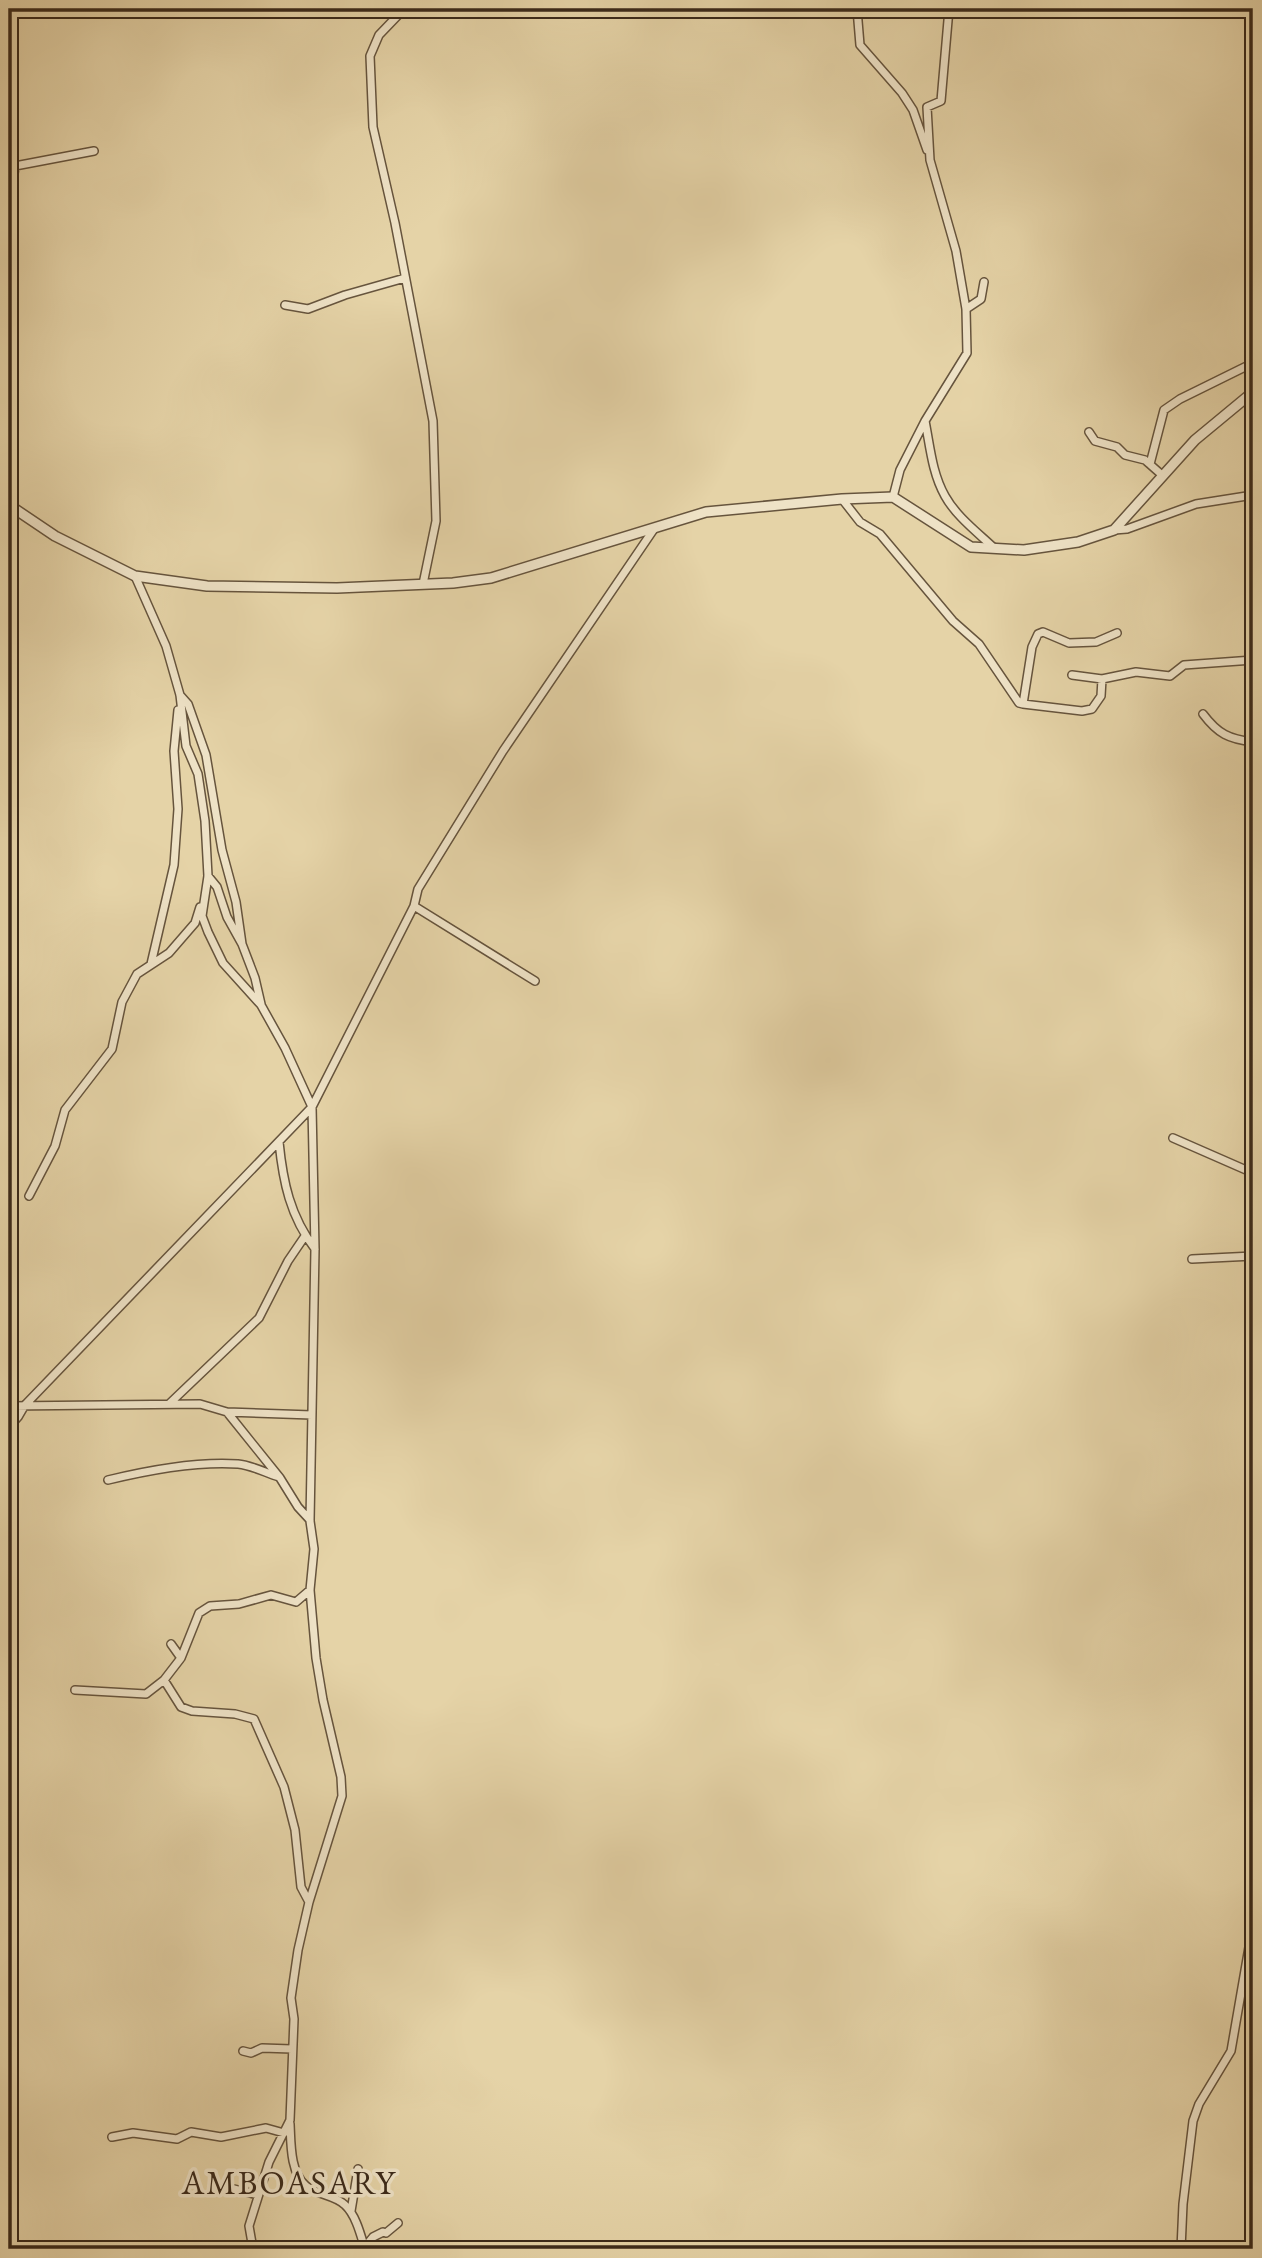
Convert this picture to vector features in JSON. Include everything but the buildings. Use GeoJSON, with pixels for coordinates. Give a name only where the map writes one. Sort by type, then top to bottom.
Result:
{"type":"FeatureCollection","features":[{"type":"Feature","properties":{"kind":"street"},"geometry":{"type":"LineString","coordinates":[[404,9],[379,34],[370,56],[373,127],[395,223],[433,421],[436,521],[423,584]]}},
{"type":"Feature","properties":{"kind":"street"},"geometry":{"type":"LineString","coordinates":[[857,9],[860,45],[902,93],[913,110],[956,251],[966,309],[967,353],[925,421],[900,470],[893,497]]}},
{"type":"Feature","properties":{"kind":"street"},"geometry":{"type":"LineString","coordinates":[[930,160],[927,107],[941,101],[949,9]]}},
{"type":"Feature","properties":{"kind":"street"},"geometry":{"type":"LineString","coordinates":[[9,211],[15,166],[94,150]]}},
{"type":"Feature","properties":{"kind":"street"},"geometry":{"type":"LineString","coordinates":[[285,305],[308,309],[405,278]]}},
{"type":"Feature","properties":{"kind":"street"},"geometry":{"type":"LineString","coordinates":[[966,309],[981,299],[984,282]]}},
{"type":"Feature","properties":{"kind":"street"},"geometry":{"type":"LineString","coordinates":[[1150,464],[1164,410],[1253,363]]}},
{"type":"Feature","properties":{"kind":"street"},"geometry":{"type":"LineString","coordinates":[[1114,530],[1195,440],[1253,392]]}},
{"type":"Feature","properties":{"kind":"street"},"geometry":{"type":"LineString","coordinates":[[925,421],[935,472],[945,496],[960,516],[994,548]]}},
{"type":"Feature","properties":{"kind":"street"},"geometry":{"type":"LineString","coordinates":[[1089,432],[1095,441],[1117,447],[1125,455],[1145,460],[1163,475]]}},
{"type":"Feature","properties":{"kind":"street"},"geometry":{"type":"LineString","coordinates":[[9,505],[55,536],[135,576],[207,586],[337,588],[453,583],[491,578],[706,512],[893,497],[971,547],[1024,550],[1127,529],[1196,504],[1253,495]]}},
{"type":"Feature","properties":{"kind":"street"},"geometry":{"type":"LineString","coordinates":[[842,499],[860,522],[880,534],[953,621],[979,644],[1019,703],[1082,711],[1092,709],[1101,696],[1102,679]]}},
{"type":"Feature","properties":{"kind":"street"},"geometry":{"type":"LineString","coordinates":[[9,1427],[24,1405],[312,1107],[414,906],[418,889],[503,751],[654,528]]}},
{"type":"Feature","properties":{"kind":"street"},"geometry":{"type":"LineString","coordinates":[[135,576],[166,646],[180,695],[186,746],[198,774],[204,809],[208,876],[202,916],[223,963],[261,1005],[285,1048],[312,1107],[315,1249],[310,1521],[314,1549],[310,1590],[316,1658],[341,1777],[342,1796],[309,1902],[291,1998],[294,2019],[291,2148],[297,2174],[306,2186],[344,2203],[351,2211],[365,2248]]}},
{"type":"Feature","properties":{"kind":"street"},"geometry":{"type":"LineString","coordinates":[[1023,704],[1032,647],[1038,634],[1042,632],[1069,643],[1096,642],[1117,633]]}},
{"type":"Feature","properties":{"kind":"street"},"geometry":{"type":"LineString","coordinates":[[1072,676],[1102,679],[1136,673],[1170,676],[1184,665],[1253,660]]}},
{"type":"Feature","properties":{"kind":"street"},"geometry":{"type":"LineString","coordinates":[[180,695],[188,704],[206,755],[242,944]]}},
{"type":"Feature","properties":{"kind":"street"},"geometry":{"type":"LineString","coordinates":[[150,965],[174,865],[178,809],[174,751],[180,695]]}},
{"type":"Feature","properties":{"kind":"street"},"geometry":{"type":"LineString","coordinates":[[1203,714],[1217,730],[1232,739],[1253,742]]}},
{"type":"Feature","properties":{"kind":"street"},"geometry":{"type":"LineString","coordinates":[[208,876],[217,887],[227,917],[242,944],[255,978],[261,1005]]}},
{"type":"Feature","properties":{"kind":"street"},"geometry":{"type":"LineString","coordinates":[[29,1196],[55,1146],[65,1110],[112,1049],[122,1002],[137,974],[169,953],[195,923],[208,876]]}},
{"type":"Feature","properties":{"kind":"street"},"geometry":{"type":"LineString","coordinates":[[414,906],[535,981]]}},
{"type":"Feature","properties":{"kind":"street"},"geometry":{"type":"LineString","coordinates":[[1174,1138],[1253,1173]]}},
{"type":"Feature","properties":{"kind":"street"},"geometry":{"type":"LineString","coordinates":[[279,1142],[284,1182],[305,1236],[315,1249]]}},
{"type":"Feature","properties":{"kind":"street"},"geometry":{"type":"LineString","coordinates":[[169,1404],[259,1318],[288,1261],[305,1236]]}},
{"type":"Feature","properties":{"kind":"street"},"geometry":{"type":"LineString","coordinates":[[1192,1259],[1253,1256]]}},
{"type":"Feature","properties":{"kind":"street"},"geometry":{"type":"LineString","coordinates":[[9,1406],[200,1404],[227,1412],[312,1415]]}},
{"type":"Feature","properties":{"kind":"street"},"geometry":{"type":"LineString","coordinates":[[227,1412],[280,1478],[310,1521]]}},
{"type":"Feature","properties":{"kind":"street"},"geometry":{"type":"LineString","coordinates":[[108,1480],[185,1466],[240,1464],[280,1478]]}},
{"type":"Feature","properties":{"kind":"street"},"geometry":{"type":"LineString","coordinates":[[75,1690],[146,1694],[164,1680],[181,1658],[198,1614],[210,1606],[239,1604],[271,1595],[296,1602],[310,1590]]}},
{"type":"Feature","properties":{"kind":"street"},"geometry":{"type":"LineString","coordinates":[[171,1643],[181,1658]]}},
{"type":"Feature","properties":{"kind":"street"},"geometry":{"type":"LineString","coordinates":[[164,1680],[181,1707],[191,1712],[235,1714],[254,1719],[284,1787],[295,1830],[301,1887],[309,1902]]}},
{"type":"Feature","properties":{"kind":"street"},"geometry":{"type":"LineString","coordinates":[[1181,2249],[1193,2121],[1199,2104],[1231,2051],[1253,1924]]}},
{"type":"Feature","properties":{"kind":"street"},"geometry":{"type":"LineString","coordinates":[[243,2051],[251,2053],[262,2048],[292,2049]]}},
{"type":"Feature","properties":{"kind":"street"},"geometry":{"type":"LineString","coordinates":[[253,2247],[249,2226],[258,2195],[269,2162],[290,2120]]}},
{"type":"Feature","properties":{"kind":"street"},"geometry":{"type":"LineString","coordinates":[[112,2137],[133,2133],[177,2139],[191,2132],[221,2137],[266,2128],[284,2133]]}},
{"type":"Feature","properties":{"kind":"street"},"geometry":{"type":"LineString","coordinates":[[351,2211],[358,2169]]}},
{"type":"Feature","properties":{"kind":"street"},"geometry":{"type":"LineString","coordinates":[[234,2189],[258,2195]]}},
{"type":"Feature","properties":{"kind":"street"},"geometry":{"type":"LineString","coordinates":[[365,2248],[373,2237],[386,2233],[398,2223]]}},
{"type":"Feature","properties":{"kind":"district","name":"AMBOASARY"},"geometry":{"type":"Point","coordinates":[289,2182]}}]}
